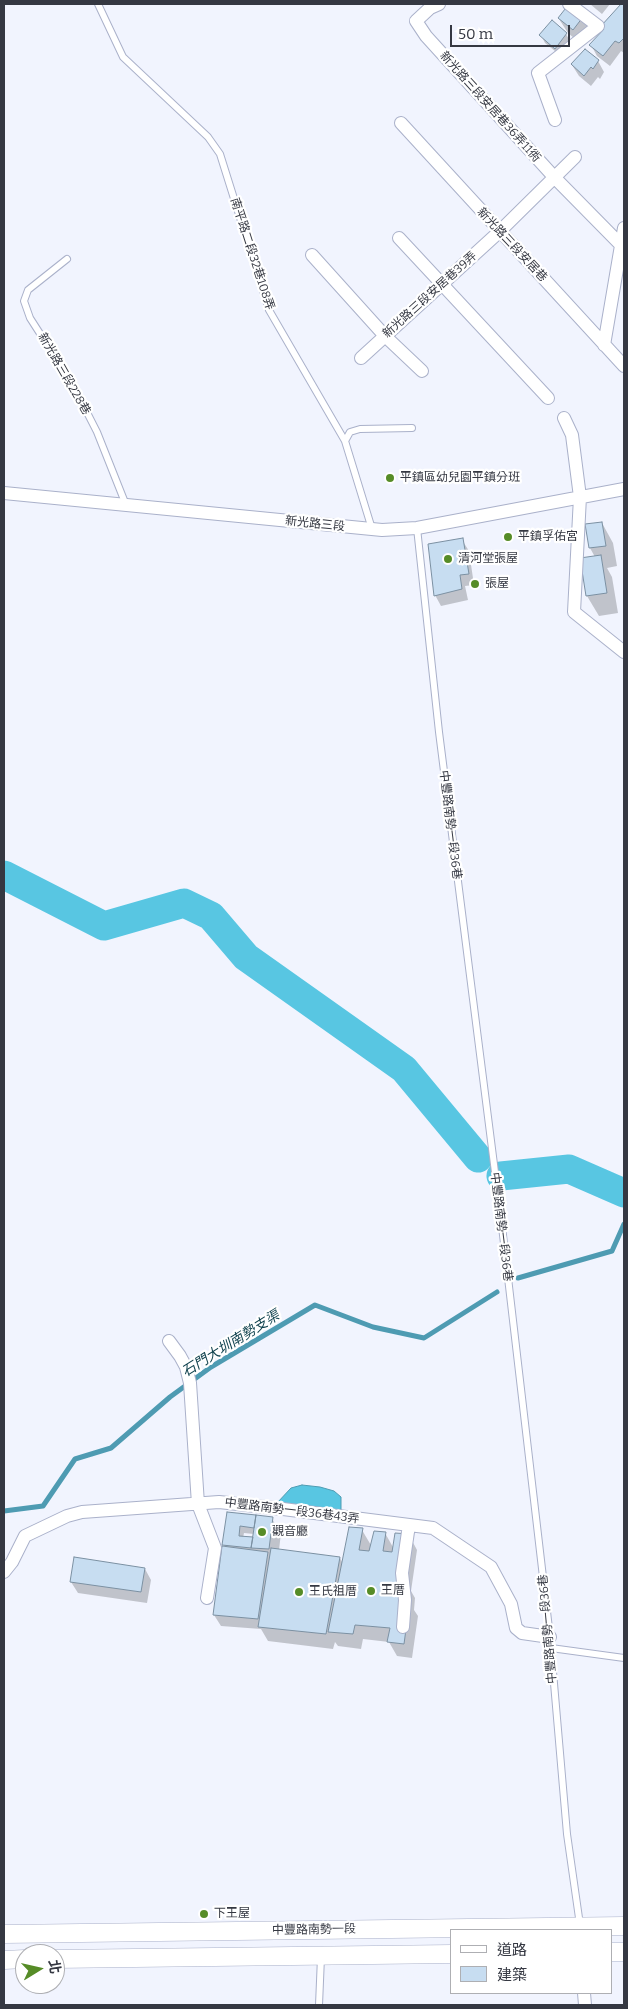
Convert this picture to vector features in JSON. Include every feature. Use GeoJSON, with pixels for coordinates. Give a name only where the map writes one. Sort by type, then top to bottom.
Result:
{"type":"FeatureCollection","features":[{"type":"Feature","properties":{"kind":"main road","name":"中豐路南勢一段"},"geometry":{"type":"LineString","coordinates":[[484,1929],[624,1926]]}},
{"type":"Feature","properties":{"kind":"main road","name":"中豐路南勢一段"},"geometry":{"type":"LineString","coordinates":[[4,1934],[450,1929]]}},
{"type":"Feature","properties":{"kind":"main road","name":"中豐路南勢一段"},"geometry":{"type":"LineString","coordinates":[[65,1959],[450,1954]]}},
{"type":"Feature","properties":{"kind":"street","name":"新光路三段安居巷36弄11衖"},"geometry":{"type":"LineString","coordinates":[[439,4],[430,8],[416,21],[426,36],[555,178],[621,245]]}},
{"type":"Feature","properties":{"kind":"street"},"geometry":{"type":"LineString","coordinates":[[555,120],[538,74],[598,26],[569,4]]}},
{"type":"Feature","properties":{"kind":"street","name":"新光路三段安居巷"},"geometry":{"type":"LineString","coordinates":[[401,123],[624,366]]}},
{"type":"Feature","properties":{"kind":"street","name":"新光路三段安居巷39弄"},"geometry":{"type":"LineString","coordinates":[[361,358],[499,232],[575,158]]}},
{"type":"Feature","properties":{"kind":"street"},"geometry":{"type":"LineString","coordinates":[[604,345],[624,228]]}},
{"type":"Feature","properties":{"kind":"street"},"geometry":{"type":"LineString","coordinates":[[399,238],[548,398]]}},
{"type":"Feature","properties":{"kind":"street"},"geometry":{"type":"LineString","coordinates":[[312,255],[385,336],[422,371]]}},
{"type":"Feature","properties":{"kind":"street"},"geometry":{"type":"LineString","coordinates":[[564,418],[572,435],[580,497],[574,612],[624,652]]}},
{"type":"Feature","properties":{"kind":"street","name":"新光路三段"},"geometry":{"type":"LineString","coordinates":[[4,493],[372,529],[417,528],[624,489]]}},
{"type":"Feature","properties":{"kind":"street"},"geometry":{"type":"LineString","coordinates":[[169,1341],[186,1367],[190,1383],[198,1504],[215,1548],[207,1598]]}},
{"type":"Feature","properties":{"kind":"street","name":"中豐路南勢一段36巷43弄"},"geometry":{"type":"LineString","coordinates":[[4,1572],[12,1562],[25,1536],[67,1516],[82,1512],[219,1502],[433,1528],[490,1568],[511,1604],[516,1628],[522,1633],[550,1643]]}},
{"type":"Feature","properties":{"kind":"street"},"geometry":{"type":"LineString","coordinates":[[404,1626],[405,1600],[402,1573],[409,1525]]}},
{"type":"Feature","properties":{"kind":"lane","name":"南平路二段32巷108弄"},"geometry":{"type":"LineString","coordinates":[[98,4],[123,57],[208,137],[220,154],[268,310],[345,441],[372,529]]}},
{"type":"Feature","properties":{"kind":"lane","name":"新光路三段228巷"},"geometry":{"type":"LineString","coordinates":[[67,259],[28,290],[24,301],[30,318],[77,393],[97,432],[126,504]]}},
{"type":"Feature","properties":{"kind":"lane"},"geometry":{"type":"LineString","coordinates":[[345,441],[350,432],[360,429],[412,428]]}},
{"type":"Feature","properties":{"kind":"lane","name":"中豐路南勢一段36巷"},"geometry":{"type":"LineString","coordinates":[[417,528],[439,732],[502,1235],[550,1643],[567,1834],[580,1928]]}},
{"type":"Feature","properties":{"kind":"lane"},"geometry":{"type":"LineString","coordinates":[[550,1643],[624,1658]]}},
{"type":"Feature","properties":{"kind":"lane"},"geometry":{"type":"LineString","coordinates":[[319,2005],[320,1956]]}},
{"type":"Feature","properties":{"kind":"water"},"geometry":{"type":"Polygon","coordinates":[[[302,1485],[334,1491],[341,1497],[341,1511],[277,1503],[291,1488],[302,1485]]]}},
{"type":"Feature","properties":{"kind":"building"},"geometry":{"type":"Polygon","coordinates":[[[569,4],[586,13],[573,30],[558,18],[569,4]]]}},
{"type":"Feature","properties":{"kind":"building"},"geometry":{"type":"Polygon","coordinates":[[[621,4],[624,4],[624,38],[619,43],[615,41],[603,56],[589,45],[604,29],[601,26],[621,4]]]}},
{"type":"Feature","properties":{"kind":"building"},"geometry":{"type":"Polygon","coordinates":[[[552,20],[567,33],[555,49],[539,35],[552,20]]]}},
{"type":"Feature","properties":{"kind":"building"},"geometry":{"type":"Polygon","coordinates":[[[585,49],[599,60],[593,69],[591,67],[584,76],[571,64],[585,49]]]}},
{"type":"Feature","properties":{"kind":"building"},"geometry":{"type":"Polygon","coordinates":[[[602,522],[606,546],[589,548],[585,524],[602,522]]]}},
{"type":"Feature","properties":{"kind":"building","name":"清河堂張屋"},"geometry":{"type":"Polygon","coordinates":[[[463,538],[469,574],[460,575],[462,589],[434,596],[428,544],[463,538]]]}},
{"type":"Feature","properties":{"kind":"building"},"geometry":{"type":"Polygon","coordinates":[[[601,555],[607,593],[586,596],[580,558],[601,555]]]}},
{"type":"Feature","properties":{"kind":"building"},"geometry":{"type":"Polygon","coordinates":[[[227,1512],[256,1515],[254,1528],[240,1526],[239,1536],[253,1537],[251,1548],[222,1545],[227,1512]]]}},
{"type":"Feature","properties":{"kind":"building","name":"觀音廳"},"geometry":{"type":"Polygon","coordinates":[[[256,1515],[273,1517],[269,1549],[251,1548],[256,1515]]]}},
{"type":"Feature","properties":{"kind":"building","name":"王厝"},"geometry":{"type":"Polygon","coordinates":[[[349,1527],[363,1528],[359,1550],[369,1551],[374,1531],[386,1532],[383,1551],[392,1552],[395,1533],[410,1534],[406,1600],[410,1600],[404,1644],[387,1642],[390,1628],[355,1625],[353,1634],[328,1632],[349,1527]]]}},
{"type":"Feature","properties":{"kind":"building"},"geometry":{"type":"Polygon","coordinates":[[[222,1546],[268,1552],[258,1619],[213,1615],[222,1546]]]}},
{"type":"Feature","properties":{"kind":"building","name":"王氏祖厝"},"geometry":{"type":"Polygon","coordinates":[[[271,1548],[340,1557],[326,1634],[258,1627],[271,1548]]]}},
{"type":"Feature","properties":{"kind":"building"},"geometry":{"type":"Polygon","coordinates":[[[74,1557],[145,1568],[141,1592],[70,1582],[74,1557]]]}},
{"type":"Feature","properties":{"kind":"waterway"},"geometry":{"type":"LineString","coordinates":[[4,875],[104,926],[184,903],[211,916],[246,957],[404,1069],[478,1158]]}},
{"type":"Feature","properties":{"kind":"waterway"},"geometry":{"type":"LineString","coordinates":[[501,1176],[569,1169],[624,1193]]}},
{"type":"Feature","properties":{"kind":"waterway","name":"石門大圳南勢支渠"},"geometry":{"type":"LineString","coordinates":[[518,1278],[612,1251],[624,1224]]}},
{"type":"Feature","properties":{"kind":"waterway","name":"石門大圳南勢支渠"},"geometry":{"type":"LineString","coordinates":[[4,1511],[43,1506],[75,1459],[111,1448],[170,1397],[211,1367],[315,1305],[373,1327],[424,1338],[497,1292]]}},
{"type":"Feature","properties":{"kind":"place","name":"平鎮區幼兒園平鎮分班"},"geometry":{"type":"Point","coordinates":[390,478]}},
{"type":"Feature","properties":{"kind":"place","name":"平鎮孚佑宮"},"geometry":{"type":"Point","coordinates":[508,537]}},
{"type":"Feature","properties":{"kind":"place","name":"清河堂張屋"},"geometry":{"type":"Point","coordinates":[448,559]}},
{"type":"Feature","properties":{"kind":"place","name":"張屋"},"geometry":{"type":"Point","coordinates":[475,584]}},
{"type":"Feature","properties":{"kind":"place","name":"觀音廳"},"geometry":{"type":"Point","coordinates":[262,1532]}},
{"type":"Feature","properties":{"kind":"place","name":"王厝"},"geometry":{"type":"Point","coordinates":[371,1591]}},
{"type":"Feature","properties":{"kind":"place","name":"王氏祖厝"},"geometry":{"type":"Point","coordinates":[299,1592]}},
{"type":"Feature","properties":{"kind":"place","name":"下王屋"},"geometry":{"type":"Point","coordinates":[204,1914]}}]}
